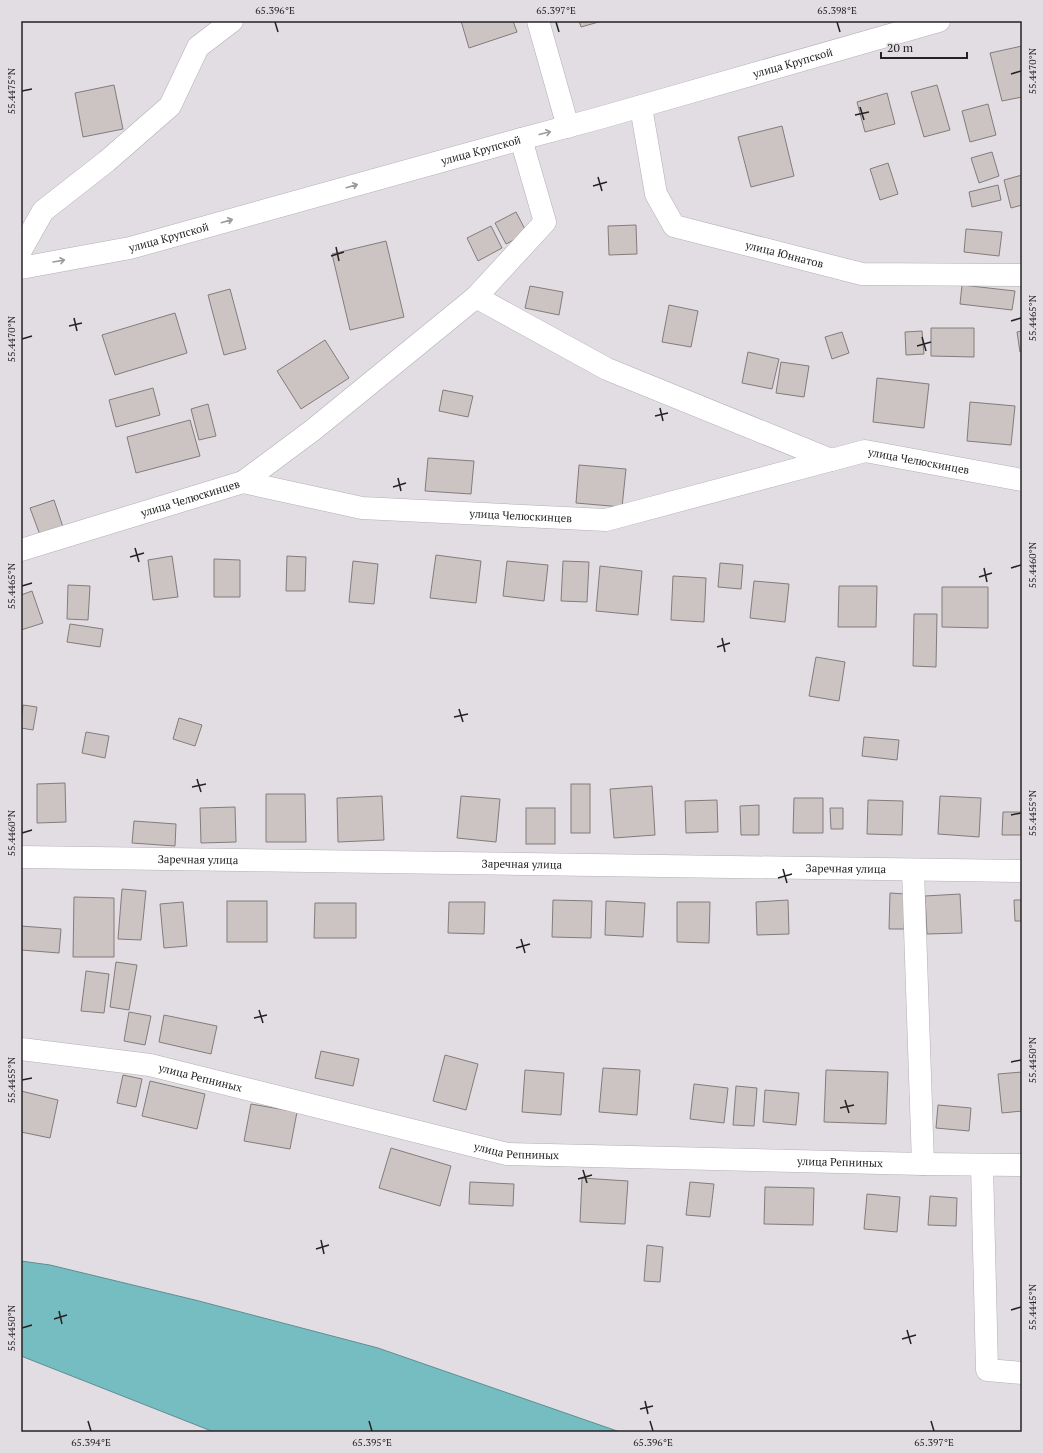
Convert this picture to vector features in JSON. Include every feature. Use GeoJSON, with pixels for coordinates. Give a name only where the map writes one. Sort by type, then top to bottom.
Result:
{"type":"FeatureCollection","features":[{"type":"Feature","properties":{"kind":"street"},"geometry":{"type":"LineString","coordinates":[[21,250],[43,211],[107,161],[170,106],[198,47],[232,21]]}},
{"type":"Feature","properties":{"kind":"street"},"geometry":{"type":"LineString","coordinates":[[538,21],[568,127]]}},
{"type":"Feature","properties":{"kind":"street","name":"улица Крупской"},"geometry":{"type":"LineString","coordinates":[[21,268],[130,248],[568,127],[939,21]]}},
{"type":"Feature","properties":{"kind":"street","name":"улица Юннатов"},"geometry":{"type":"LineString","coordinates":[[641,106],[656,194],[674,226],[862,274],[1022,275]]}},
{"type":"Feature","properties":{"kind":"street"},"geometry":{"type":"LineString","coordinates":[[243,482],[313,430],[476,297],[545,222],[521,139]]}},
{"type":"Feature","properties":{"kind":"street"},"geometry":{"type":"LineString","coordinates":[[476,297],[607,369],[831,460]]}},
{"type":"Feature","properties":{"kind":"street","name":"улица Челюскинцев"},"geometry":{"type":"LineString","coordinates":[[21,550],[243,482],[362,508],[606,520],[865,451],[1022,480]]}},
{"type":"Feature","properties":{"kind":"street","name":"Заречная улица"},"geometry":{"type":"LineString","coordinates":[[21,857],[1022,871]]}},
{"type":"Feature","properties":{"kind":"street"},"geometry":{"type":"LineString","coordinates":[[913,870],[923,1164]]}},
{"type":"Feature","properties":{"kind":"street","name":"улица Репниных"},"geometry":{"type":"LineString","coordinates":[[21,1049],[150,1065],[507,1154],[1022,1165]]}},
{"type":"Feature","properties":{"kind":"street"},"geometry":{"type":"LineString","coordinates":[[982,1165],[987,1370],[1022,1373]]}},
{"type":"Feature","properties":{"kind":"water"},"geometry":{"type":"Polygon","coordinates":[[[21,1261],[50,1265],[195,1300],[378,1348],[620,1432],[214,1432],[21,1356],[21,1261]]]}},
{"type":"Feature","properties":{"kind":"building"},"geometry":{"type":"Polygon","coordinates":[[[461,21],[513,21],[517,32],[469,48],[461,21]]]}},
{"type":"Feature","properties":{"kind":"building"},"geometry":{"type":"Polygon","coordinates":[[[579,21],[602,21],[581,27],[579,21]]]}},
{"type":"Feature","properties":{"kind":"building"},"geometry":{"type":"Polygon","coordinates":[[[1022,46],[1022,97],[1002,101],[990,53],[1022,46]]]}},
{"type":"Feature","properties":{"kind":"building"},"geometry":{"type":"Polygon","coordinates":[[[114,85],[123,129],[83,137],[75,93],[114,85]]]}},
{"type":"Feature","properties":{"kind":"building"},"geometry":{"type":"Polygon","coordinates":[[[937,85],[950,130],[924,137],[911,92],[937,85]]]}},
{"type":"Feature","properties":{"kind":"building"},"geometry":{"type":"Polygon","coordinates":[[[887,93],[895,124],[865,132],[857,102],[887,93]]]}},
{"type":"Feature","properties":{"kind":"building"},"geometry":{"type":"Polygon","coordinates":[[[988,104],[996,135],[970,142],[962,111],[988,104]]]}},
{"type":"Feature","properties":{"kind":"building"},"geometry":{"type":"Polygon","coordinates":[[[782,126],[794,176],[751,187],[738,137],[782,126]]]}},
{"type":"Feature","properties":{"kind":"building"},"geometry":{"type":"Polygon","coordinates":[[[992,152],[999,176],[979,183],[971,158],[992,152]]]}},
{"type":"Feature","properties":{"kind":"building"},"geometry":{"type":"Polygon","coordinates":[[[888,163],[898,194],[880,200],[870,169],[888,163]]]}},
{"type":"Feature","properties":{"kind":"building"},"geometry":{"type":"Polygon","coordinates":[[[1022,175],[1022,205],[1011,208],[1004,180],[1022,175]]]}},
{"type":"Feature","properties":{"kind":"building"},"geometry":{"type":"Polygon","coordinates":[[[998,185],[1001,200],[972,207],[969,192],[998,185]]]}},
{"type":"Feature","properties":{"kind":"building"},"geometry":{"type":"Polygon","coordinates":[[[516,212],[527,233],[506,244],[495,223],[516,212]]]}},
{"type":"Feature","properties":{"kind":"building"},"geometry":{"type":"Polygon","coordinates":[[[636,225],[637,254],[609,255],[608,226],[636,225]]]}},
{"type":"Feature","properties":{"kind":"building"},"geometry":{"type":"Polygon","coordinates":[[[491,226],[502,248],[478,261],[467,238],[491,226]]]}},
{"type":"Feature","properties":{"kind":"building"},"geometry":{"type":"Polygon","coordinates":[[[966,229],[1002,232],[999,256],[964,252],[966,229]]]}},
{"type":"Feature","properties":{"kind":"building"},"geometry":{"type":"Polygon","coordinates":[[[386,241],[404,317],[350,330],[332,254],[386,241]]]}},
{"type":"Feature","properties":{"kind":"building"},"geometry":{"type":"Polygon","coordinates":[[[962,285],[1015,291],[1012,310],[960,304],[962,285]]]}},
{"type":"Feature","properties":{"kind":"building"},"geometry":{"type":"Polygon","coordinates":[[[530,286],[563,292],[559,315],[525,308],[530,286]]]}},
{"type":"Feature","properties":{"kind":"building"},"geometry":{"type":"Polygon","coordinates":[[[230,289],[246,349],[224,355],[208,295],[230,289]]]}},
{"type":"Feature","properties":{"kind":"building"},"geometry":{"type":"Polygon","coordinates":[[[669,305],[698,311],[691,347],[662,342],[669,305]]]}},
{"type":"Feature","properties":{"kind":"building"},"geometry":{"type":"Polygon","coordinates":[[[175,313],[187,353],[115,375],[102,335],[175,313]]]}},
{"type":"Feature","properties":{"kind":"building"},"geometry":{"type":"Polygon","coordinates":[[[931,328],[974,328],[974,357],[931,356],[931,328]]]}},
{"type":"Feature","properties":{"kind":"building"},"geometry":{"type":"Polygon","coordinates":[[[922,331],[924,354],[906,355],[905,332],[922,331]]]}},
{"type":"Feature","properties":{"kind":"building"},"geometry":{"type":"Polygon","coordinates":[[[1022,331],[1022,352],[1020,352],[1017,332],[1022,331]]]}},
{"type":"Feature","properties":{"kind":"building"},"geometry":{"type":"Polygon","coordinates":[[[842,332],[849,353],[832,359],[825,337],[842,332]]]}},
{"type":"Feature","properties":{"kind":"building"},"geometry":{"type":"Polygon","coordinates":[[[325,340],[349,378],[301,409],[277,371],[325,340]]]}},
{"type":"Feature","properties":{"kind":"building"},"geometry":{"type":"Polygon","coordinates":[[[748,352],[779,359],[772,389],[742,383],[748,352]]]}},
{"type":"Feature","properties":{"kind":"building"},"geometry":{"type":"Polygon","coordinates":[[[781,362],[809,366],[804,397],[776,393],[781,362]]]}},
{"type":"Feature","properties":{"kind":"building"},"geometry":{"type":"Polygon","coordinates":[[[877,378],[929,384],[924,428],[873,422],[877,378]]]}},
{"type":"Feature","properties":{"kind":"building"},"geometry":{"type":"Polygon","coordinates":[[[153,388],[160,415],[116,427],[109,400],[153,388]]]}},
{"type":"Feature","properties":{"kind":"building"},"geometry":{"type":"Polygon","coordinates":[[[443,390],[473,396],[468,417],[439,411],[443,390]]]}},
{"type":"Feature","properties":{"kind":"building"},"geometry":{"type":"Polygon","coordinates":[[[970,402],[1015,406],[1011,445],[967,441],[970,402]]]}},
{"type":"Feature","properties":{"kind":"building"},"geometry":{"type":"Polygon","coordinates":[[[208,404],[216,436],[199,440],[191,409],[208,404]]]}},
{"type":"Feature","properties":{"kind":"building"},"geometry":{"type":"Polygon","coordinates":[[[190,420],[200,456],[136,473],[127,437],[190,420]]]}},
{"type":"Feature","properties":{"kind":"building"},"geometry":{"type":"Polygon","coordinates":[[[428,458],[474,461],[471,494],[425,491],[428,458]]]}},
{"type":"Feature","properties":{"kind":"building"},"geometry":{"type":"Polygon","coordinates":[[[579,465],[626,469],[622,507],[576,503],[579,465]]]}},
{"type":"Feature","properties":{"kind":"building"},"geometry":{"type":"Polygon","coordinates":[[[54,500],[63,527],[40,535],[30,508],[54,500]]]}},
{"type":"Feature","properties":{"kind":"building"},"geometry":{"type":"Polygon","coordinates":[[[436,555],[481,561],[476,603],[430,598],[436,555]]]}},
{"type":"Feature","properties":{"kind":"building"},"geometry":{"type":"Polygon","coordinates":[[[172,556],[178,597],[153,600],[148,560],[172,556]]]}},
{"type":"Feature","properties":{"kind":"building"},"geometry":{"type":"Polygon","coordinates":[[[287,556],[306,557],[305,591],[286,591],[287,556]]]}},
{"type":"Feature","properties":{"kind":"building"},"geometry":{"type":"Polygon","coordinates":[[[214,559],[240,560],[240,597],[214,597],[214,559]]]}},
{"type":"Feature","properties":{"kind":"building"},"geometry":{"type":"Polygon","coordinates":[[[353,561],[378,564],[374,604],[349,602],[353,561]]]}},
{"type":"Feature","properties":{"kind":"building"},"geometry":{"type":"Polygon","coordinates":[[[507,561],[548,565],[544,601],[503,596],[507,561]]]}},
{"type":"Feature","properties":{"kind":"building"},"geometry":{"type":"Polygon","coordinates":[[[563,561],[589,562],[587,602],[561,601],[563,561]]]}},
{"type":"Feature","properties":{"kind":"building"},"geometry":{"type":"Polygon","coordinates":[[[720,563],[743,565],[741,589],[718,587],[720,563]]]}},
{"type":"Feature","properties":{"kind":"building"},"geometry":{"type":"Polygon","coordinates":[[[600,566],[642,571],[638,615],[596,611],[600,566]]]}},
{"type":"Feature","properties":{"kind":"building"},"geometry":{"type":"Polygon","coordinates":[[[673,576],[706,578],[704,622],[671,620],[673,576]]]}},
{"type":"Feature","properties":{"kind":"building"},"geometry":{"type":"Polygon","coordinates":[[[754,581],[789,584],[785,622],[750,618],[754,581]]]}},
{"type":"Feature","properties":{"kind":"building"},"geometry":{"type":"Polygon","coordinates":[[[68,585],[90,586],[88,620],[67,619],[68,585]]]}},
{"type":"Feature","properties":{"kind":"building"},"geometry":{"type":"Polygon","coordinates":[[[839,586],[877,586],[876,627],[838,627],[839,586]]]}},
{"type":"Feature","properties":{"kind":"building"},"geometry":{"type":"Polygon","coordinates":[[[942,587],[988,587],[988,628],[942,627],[942,587]]]}},
{"type":"Feature","properties":{"kind":"building"},"geometry":{"type":"Polygon","coordinates":[[[32,591],[43,623],[21,630],[21,595],[32,591]]]}},
{"type":"Feature","properties":{"kind":"building"},"geometry":{"type":"Polygon","coordinates":[[[914,614],[937,614],[936,667],[913,666],[914,614]]]}},
{"type":"Feature","properties":{"kind":"building"},"geometry":{"type":"Polygon","coordinates":[[[70,624],[103,629],[100,647],[67,642],[70,624]]]}},
{"type":"Feature","properties":{"kind":"building"},"geometry":{"type":"Polygon","coordinates":[[[816,657],[845,662],[839,701],[809,696],[816,657]]]}},
{"type":"Feature","properties":{"kind":"building"},"geometry":{"type":"Polygon","coordinates":[[[23,705],[37,707],[33,730],[21,728],[23,705]]]}},
{"type":"Feature","properties":{"kind":"building"},"geometry":{"type":"Polygon","coordinates":[[[179,718],[202,725],[195,746],[173,739],[179,718]]]}},
{"type":"Feature","properties":{"kind":"building"},"geometry":{"type":"Polygon","coordinates":[[[86,732],[109,736],[105,758],[82,753],[86,732]]]}},
{"type":"Feature","properties":{"kind":"building"},"geometry":{"type":"Polygon","coordinates":[[[864,737],[899,740],[897,760],[862,756],[864,737]]]}},
{"type":"Feature","properties":{"kind":"building"},"geometry":{"type":"Polygon","coordinates":[[[65,783],[66,822],[37,823],[37,784],[65,783]]]}},
{"type":"Feature","properties":{"kind":"building"},"geometry":{"type":"Polygon","coordinates":[[[571,784],[590,784],[590,833],[571,833],[571,784]]]}},
{"type":"Feature","properties":{"kind":"building"},"geometry":{"type":"Polygon","coordinates":[[[652,786],[655,835],[614,838],[610,789],[652,786]]]}},
{"type":"Feature","properties":{"kind":"building"},"geometry":{"type":"Polygon","coordinates":[[[266,794],[305,794],[306,842],[266,842],[266,794]]]}},
{"type":"Feature","properties":{"kind":"building"},"geometry":{"type":"Polygon","coordinates":[[[382,796],[384,840],[338,842],[337,798],[382,796]]]}},
{"type":"Feature","properties":{"kind":"building"},"geometry":{"type":"Polygon","coordinates":[[[461,796],[500,799],[496,842],[457,838],[461,796]]]}},
{"type":"Feature","properties":{"kind":"building"},"geometry":{"type":"Polygon","coordinates":[[[940,796],[981,798],[979,837],[938,834],[940,796]]]}},
{"type":"Feature","properties":{"kind":"building"},"geometry":{"type":"Polygon","coordinates":[[[794,798],[823,798],[823,833],[793,833],[794,798]]]}},
{"type":"Feature","properties":{"kind":"building"},"geometry":{"type":"Polygon","coordinates":[[[717,800],[718,832],[686,833],[685,801],[717,800]]]}},
{"type":"Feature","properties":{"kind":"building"},"geometry":{"type":"Polygon","coordinates":[[[868,800],[903,801],[902,835],[867,834],[868,800]]]}},
{"type":"Feature","properties":{"kind":"building"},"geometry":{"type":"Polygon","coordinates":[[[759,805],[759,835],[741,835],[740,806],[759,805]]]}},
{"type":"Feature","properties":{"kind":"building"},"geometry":{"type":"Polygon","coordinates":[[[235,807],[236,842],[201,843],[200,808],[235,807]]]}},
{"type":"Feature","properties":{"kind":"building"},"geometry":{"type":"Polygon","coordinates":[[[526,808],[555,808],[555,844],[526,844],[526,808]]]}},
{"type":"Feature","properties":{"kind":"building"},"geometry":{"type":"Polygon","coordinates":[[[830,808],[843,808],[843,829],[831,829],[830,808]]]}},
{"type":"Feature","properties":{"kind":"building"},"geometry":{"type":"Polygon","coordinates":[[[1003,812],[1022,812],[1022,835],[1002,835],[1003,812]]]}},
{"type":"Feature","properties":{"kind":"building"},"geometry":{"type":"Polygon","coordinates":[[[134,821],[176,824],[175,846],[132,843],[134,821]]]}},
{"type":"Feature","properties":{"kind":"building"},"geometry":{"type":"Polygon","coordinates":[[[122,889],[146,891],[141,940],[118,939],[122,889]]]}},
{"type":"Feature","properties":{"kind":"building"},"geometry":{"type":"Polygon","coordinates":[[[890,893],[905,894],[904,929],[889,929],[890,893]]]}},
{"type":"Feature","properties":{"kind":"building"},"geometry":{"type":"Polygon","coordinates":[[[960,894],[962,933],[927,934],[925,896],[960,894]]]}},
{"type":"Feature","properties":{"kind":"building"},"geometry":{"type":"Polygon","coordinates":[[[74,897],[114,898],[114,957],[73,957],[74,897]]]}},
{"type":"Feature","properties":{"kind":"building"},"geometry":{"type":"Polygon","coordinates":[[[553,900],[592,901],[591,938],[552,937],[553,900]]]}},
{"type":"Feature","properties":{"kind":"building"},"geometry":{"type":"Polygon","coordinates":[[[788,900],[789,934],[757,935],[756,902],[788,900]]]}},
{"type":"Feature","properties":{"kind":"building"},"geometry":{"type":"Polygon","coordinates":[[[1014,900],[1022,900],[1022,921],[1015,921],[1014,900]]]}},
{"type":"Feature","properties":{"kind":"building"},"geometry":{"type":"Polygon","coordinates":[[[227,901],[267,901],[267,942],[227,942],[227,901]]]}},
{"type":"Feature","properties":{"kind":"building"},"geometry":{"type":"Polygon","coordinates":[[[606,901],[645,903],[643,937],[605,935],[606,901]]]}},
{"type":"Feature","properties":{"kind":"building"},"geometry":{"type":"Polygon","coordinates":[[[183,902],[187,946],[164,948],[160,904],[183,902]]]}},
{"type":"Feature","properties":{"kind":"building"},"geometry":{"type":"Polygon","coordinates":[[[449,902],[485,902],[484,934],[448,933],[449,902]]]}},
{"type":"Feature","properties":{"kind":"building"},"geometry":{"type":"Polygon","coordinates":[[[677,902],[710,902],[709,943],[677,942],[677,902]]]}},
{"type":"Feature","properties":{"kind":"building"},"geometry":{"type":"Polygon","coordinates":[[[315,903],[356,903],[356,938],[314,938],[315,903]]]}},
{"type":"Feature","properties":{"kind":"building"},"geometry":{"type":"Polygon","coordinates":[[[21,926],[61,929],[59,953],[21,950],[21,926]]]}},
{"type":"Feature","properties":{"kind":"building"},"geometry":{"type":"Polygon","coordinates":[[[116,962],[137,965],[129,1010],[110,1007],[116,962]]]}},
{"type":"Feature","properties":{"kind":"building"},"geometry":{"type":"Polygon","coordinates":[[[86,971],[109,974],[104,1013],[81,1011],[86,971]]]}},
{"type":"Feature","properties":{"kind":"building"},"geometry":{"type":"Polygon","coordinates":[[[129,1012],[151,1016],[145,1045],[124,1041],[129,1012]]]}},
{"type":"Feature","properties":{"kind":"building"},"geometry":{"type":"Polygon","coordinates":[[[164,1015],[217,1026],[211,1054],[159,1042],[164,1015]]]}},
{"type":"Feature","properties":{"kind":"building"},"geometry":{"type":"Polygon","coordinates":[[[321,1051],[359,1059],[353,1086],[315,1078],[321,1051]]]}},
{"type":"Feature","properties":{"kind":"building"},"geometry":{"type":"Polygon","coordinates":[[[445,1055],[478,1064],[466,1110],[433,1101],[445,1055]]]}},
{"type":"Feature","properties":{"kind":"building"},"geometry":{"type":"Polygon","coordinates":[[[603,1068],[640,1070],[637,1115],[599,1112],[603,1068]]]}},
{"type":"Feature","properties":{"kind":"building"},"geometry":{"type":"Polygon","coordinates":[[[525,1070],[564,1073],[561,1115],[522,1112],[525,1070]]]}},
{"type":"Feature","properties":{"kind":"building"},"geometry":{"type":"Polygon","coordinates":[[[826,1070],[888,1072],[886,1124],[824,1122],[826,1070]]]}},
{"type":"Feature","properties":{"kind":"building"},"geometry":{"type":"Polygon","coordinates":[[[1022,1072],[1022,1111],[1002,1113],[998,1074],[1022,1072]]]}},
{"type":"Feature","properties":{"kind":"building"},"geometry":{"type":"Polygon","coordinates":[[[123,1075],[142,1079],[136,1107],[117,1103],[123,1075]]]}},
{"type":"Feature","properties":{"kind":"building"},"geometry":{"type":"Polygon","coordinates":[[[150,1081],[205,1094],[197,1129],[142,1116],[150,1081]]]}},
{"type":"Feature","properties":{"kind":"building"},"geometry":{"type":"Polygon","coordinates":[[[694,1084],[728,1088],[724,1123],[690,1119],[694,1084]]]}},
{"type":"Feature","properties":{"kind":"building"},"geometry":{"type":"Polygon","coordinates":[[[736,1086],[757,1088],[754,1126],[733,1125],[736,1086]]]}},
{"type":"Feature","properties":{"kind":"building"},"geometry":{"type":"Polygon","coordinates":[[[765,1090],[799,1093],[796,1125],[763,1122],[765,1090]]]}},
{"type":"Feature","properties":{"kind":"building"},"geometry":{"type":"Polygon","coordinates":[[[21,1091],[58,1100],[50,1138],[21,1132],[21,1091]]]}},
{"type":"Feature","properties":{"kind":"building"},"geometry":{"type":"Polygon","coordinates":[[[251,1104],[297,1112],[290,1149],[244,1141],[251,1104]]]}},
{"type":"Feature","properties":{"kind":"building"},"geometry":{"type":"Polygon","coordinates":[[[938,1105],[971,1108],[969,1131],[936,1128],[938,1105]]]}},
{"type":"Feature","properties":{"kind":"building"},"geometry":{"type":"Polygon","coordinates":[[[391,1148],[451,1166],[440,1206],[379,1188],[391,1148]]]}},
{"type":"Feature","properties":{"kind":"building"},"geometry":{"type":"Polygon","coordinates":[[[582,1178],[628,1181],[625,1224],[580,1222],[582,1178]]]}},
{"type":"Feature","properties":{"kind":"building"},"geometry":{"type":"Polygon","coordinates":[[[470,1182],[514,1184],[513,1206],[469,1204],[470,1182]]]}},
{"type":"Feature","properties":{"kind":"building"},"geometry":{"type":"Polygon","coordinates":[[[690,1182],[714,1184],[710,1217],[686,1215],[690,1182]]]}},
{"type":"Feature","properties":{"kind":"building"},"geometry":{"type":"Polygon","coordinates":[[[765,1187],[814,1188],[813,1225],[764,1224],[765,1187]]]}},
{"type":"Feature","properties":{"kind":"building"},"geometry":{"type":"Polygon","coordinates":[[[867,1194],[900,1197],[897,1232],[864,1229],[867,1194]]]}},
{"type":"Feature","properties":{"kind":"building"},"geometry":{"type":"Polygon","coordinates":[[[930,1196],[957,1198],[956,1226],[928,1225],[930,1196]]]}},
{"type":"Feature","properties":{"kind":"building"},"geometry":{"type":"Polygon","coordinates":[[[647,1245],[663,1247],[660,1282],[644,1281],[647,1245]]]}}]}
